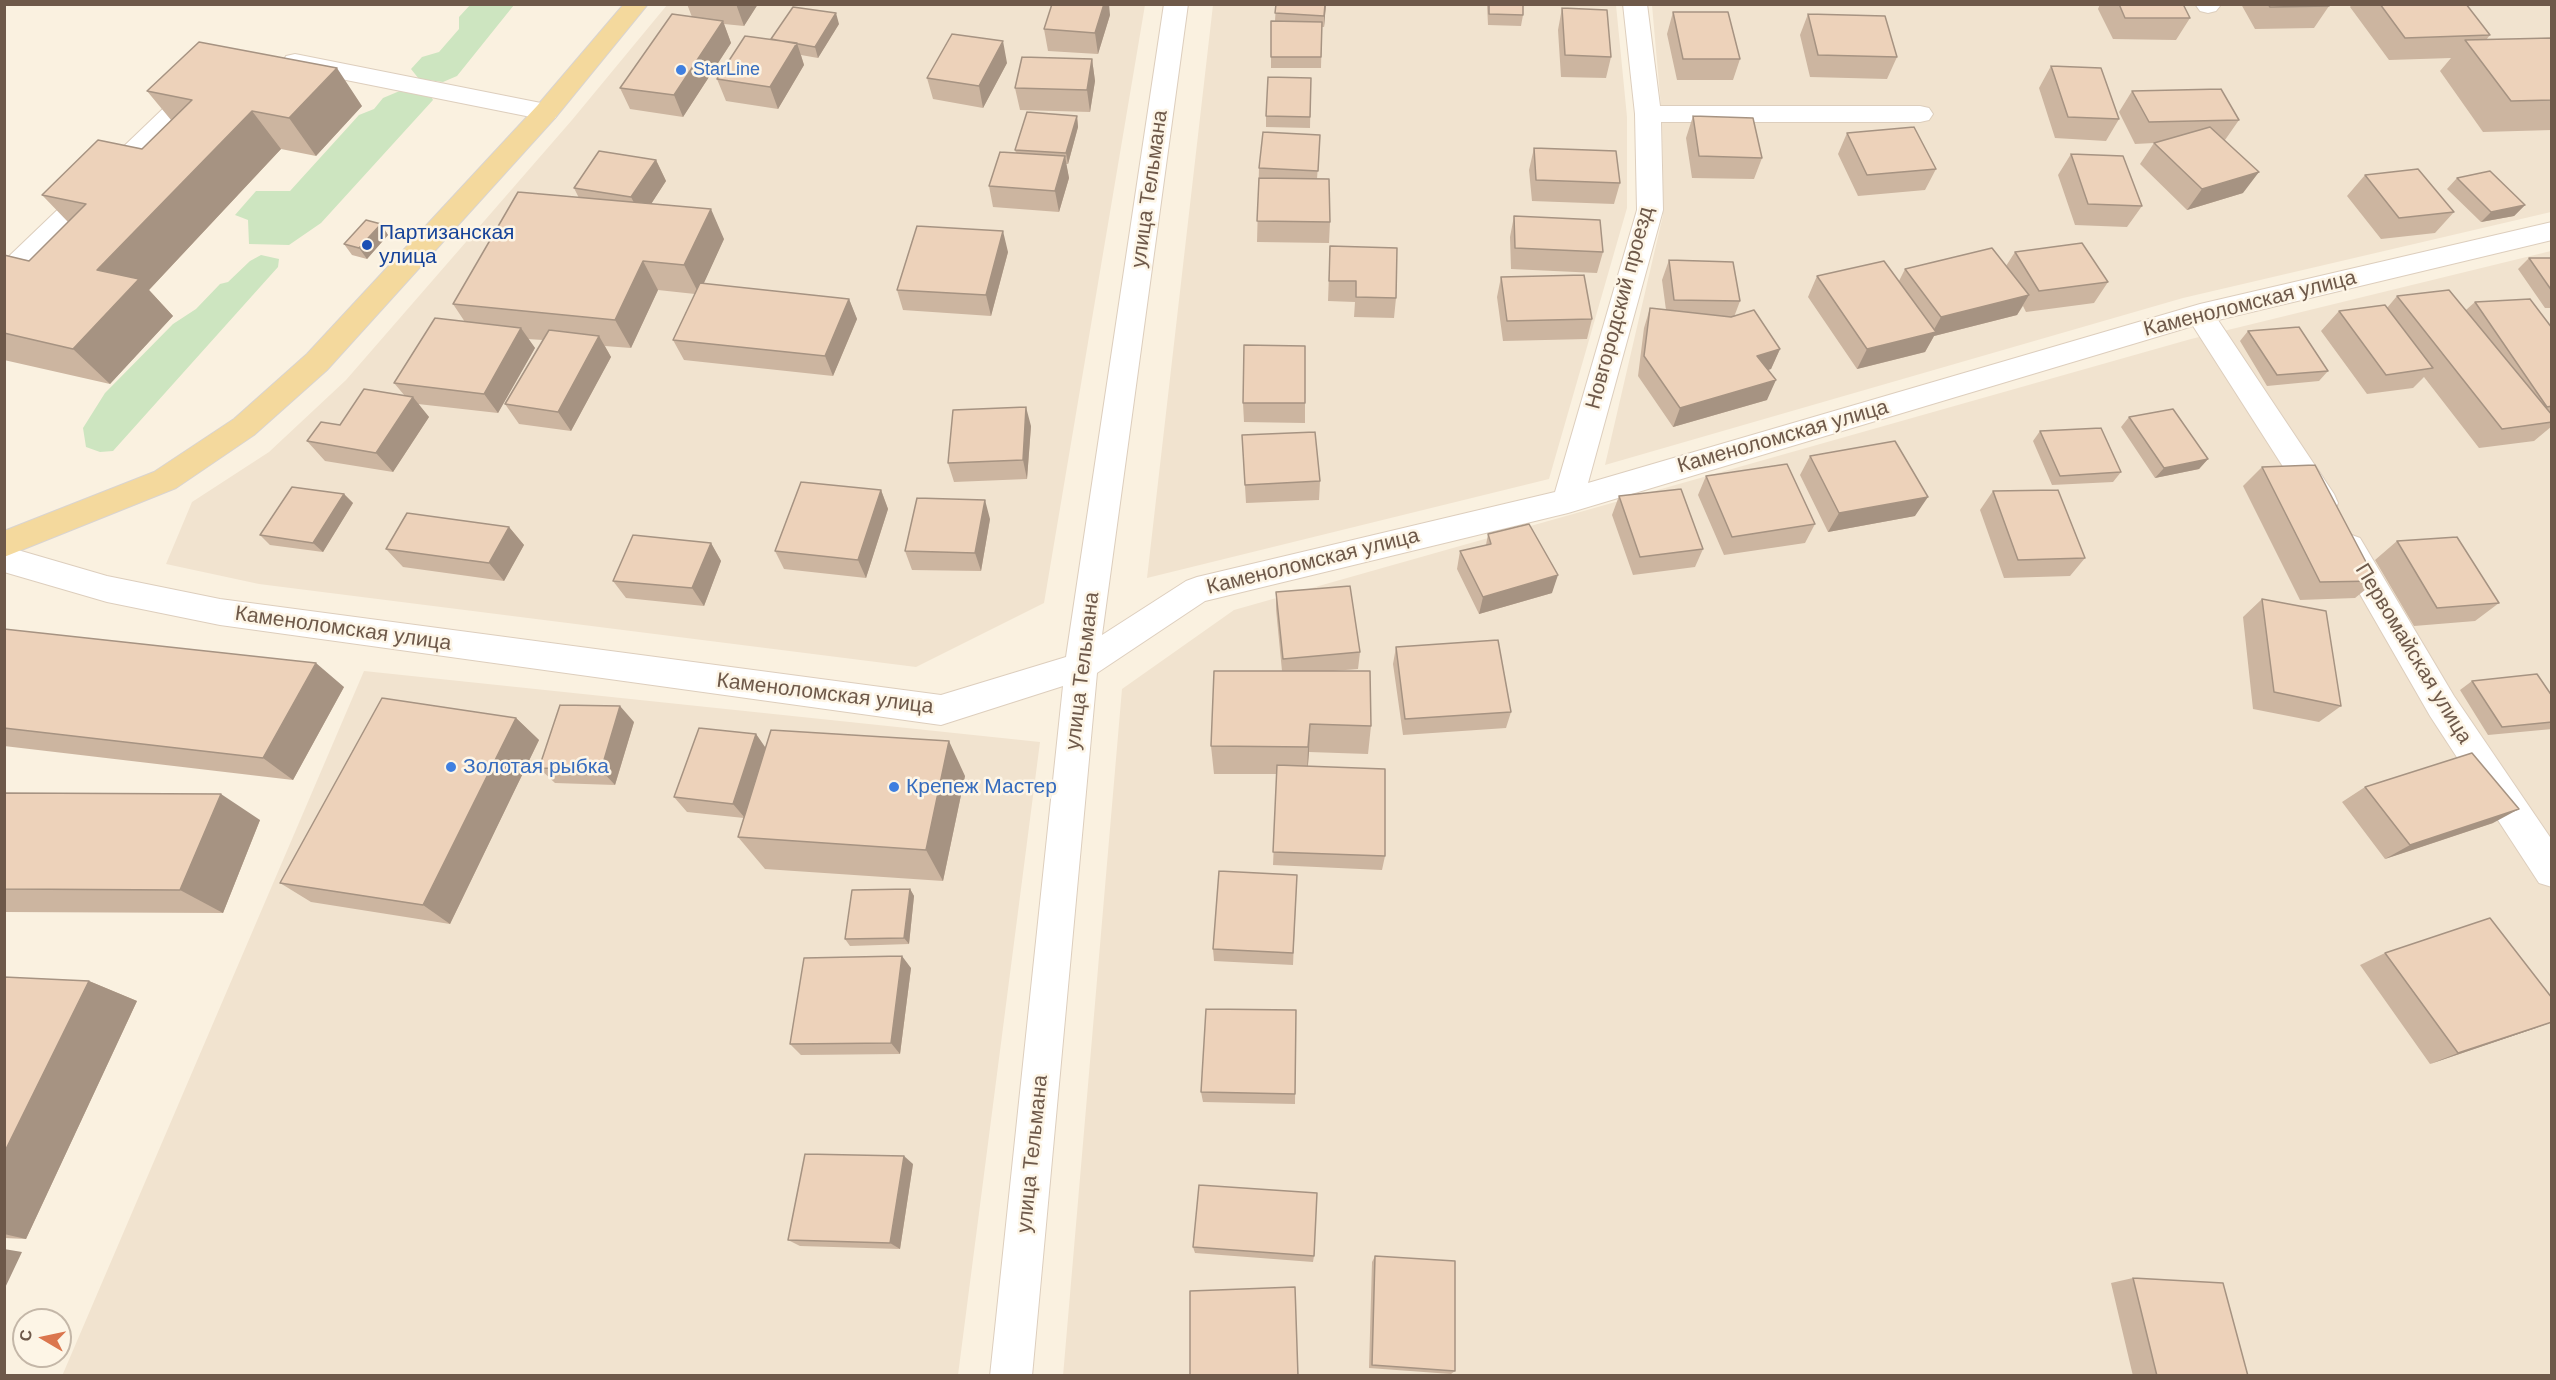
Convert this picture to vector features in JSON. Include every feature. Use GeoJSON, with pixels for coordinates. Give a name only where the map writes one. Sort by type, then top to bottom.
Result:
{"type":"FeatureCollection","features":[{"type":"Feature","properties":{"kind":"main road"},"geometry":{"type":"LineString","coordinates":[[4,545],[165,480],[244,427],[317,362],[546,112],[638,4]]}},
{"type":"Feature","properties":{"kind":"street","name":"улица Тельмана"},"geometry":{"type":"LineString","coordinates":[[1011,1376],[1082,666],[1176,4]]}},
{"type":"Feature","properties":{"kind":"street","name":"Новгородский проезд"},"geometry":{"type":"LineString","coordinates":[[1568,501],[1650,210],[1648,114],[1635,4]]}},
{"type":"Feature","properties":{"kind":"street"},"geometry":{"type":"LineString","coordinates":[[273,58],[546,112]]}},
{"type":"Feature","properties":{"kind":"street"},"geometry":{"type":"LineString","coordinates":[[4,278],[221,67]]}},
{"type":"Feature","properties":{"kind":"street"},"geometry":{"type":"LineString","coordinates":[[1648,114],[1920,114]]}},
{"type":"Feature","properties":{"kind":"street","name":"Каменоломская улица"},"geometry":{"type":"LineString","coordinates":[[4,559],[107,589],[220,612],[941,710],[1082,666],[1197,590],[1568,501],[2200,314],[2552,231]]}},
{"type":"Feature","properties":{"kind":"street","name":"Первомайская улица"},"geometry":{"type":"LineString","coordinates":[[2200,314],[2311,483],[2442,706],[2552,871]]}},
{"type":"Feature","properties":{"kind":"shaded area"},"geometry":{"type":"Polygon","coordinates":[[[667,5],[1145,5],[1044,603],[916,667],[259,584],[166,564],[192,502],[269,452],[346,380],[572,120],[667,5]]]}},
{"type":"Feature","properties":{"kind":"shaded area"},"geometry":{"type":"Polygon","coordinates":[[[1213,5],[1616,5],[1627,117],[1627,208],[1549,479],[1147,578],[1213,5]]]}},
{"type":"Feature","properties":{"kind":"shaded area"},"geometry":{"type":"Polygon","coordinates":[[[1652,5],[2551,5],[2551,212],[2183,298],[1605,465],[1663,215],[1662,118],[1652,5]]]}},
{"type":"Feature","properties":{"kind":"shaded area"},"geometry":{"type":"Polygon","coordinates":[[[2551,251],[2551,1375],[1063,1376],[1122,689],[1234,610],[2191,339],[2551,251]]]}},
{"type":"Feature","properties":{"kind":"shaded area"},"geometry":{"type":"Polygon","coordinates":[[[364,671],[1040,742],[958,1375],[62,1376],[65,1368],[72,1368],[72,1353],[364,671]]]}},
{"type":"Feature","properties":{"kind":"green space"},"geometry":{"type":"Polygon","coordinates":[[[470,5],[514,5],[457,76],[443,82],[419,79],[411,69],[422,57],[439,52],[459,29],[459,17],[470,5]]]}},
{"type":"Feature","properties":{"kind":"green space"},"geometry":{"type":"Polygon","coordinates":[[[402,90],[430,94],[433,100],[321,223],[289,245],[249,244],[248,220],[235,215],[256,191],[290,191],[359,115],[374,109],[383,98],[402,90]]]}},
{"type":"Feature","properties":{"kind":"green space"},"geometry":{"type":"Polygon","coordinates":[[[261,255],[279,259],[278,267],[113,451],[100,452],[86,447],[83,428],[105,393],[173,324],[196,309],[220,284],[228,282],[250,261],[261,255]]]}},
{"type":"Feature","properties":{"kind":"building"},"geometry":{"type":"Polygon","coordinates":[[[1052,4],[1104,4],[1095,33],[1044,29],[1052,4]]]}},
{"type":"Feature","properties":{"kind":"building"},"geometry":{"type":"Polygon","coordinates":[[[1276,4],[1325,4],[1324,16],[1275,13],[1276,4]]]}},
{"type":"Feature","properties":{"kind":"building"},"geometry":{"type":"Polygon","coordinates":[[[1489,4],[1523,4],[1523,15],[1489,14],[1489,4]]]}},
{"type":"Feature","properties":{"kind":"building"},"geometry":{"type":"Polygon","coordinates":[[[2119,4],[2183,4],[2190,18],[2125,18],[2119,4]]]}},
{"type":"Feature","properties":{"kind":"building"},"geometry":{"type":"Polygon","coordinates":[[[2268,4],[2328,4],[2329,6],[2270,7],[2268,4]]]}},
{"type":"Feature","properties":{"kind":"building"},"geometry":{"type":"Polygon","coordinates":[[[2380,4],[2466,4],[2490,35],[2405,38],[2380,4]]]}},
{"type":"Feature","properties":{"kind":"building"},"geometry":{"type":"Polygon","coordinates":[[[793,7],[836,13],[815,47],[771,39],[793,7]]]}},
{"type":"Feature","properties":{"kind":"building"},"geometry":{"type":"Polygon","coordinates":[[[1562,8],[1607,10],[1611,57],[1565,55],[1562,8]]]}},
{"type":"Feature","properties":{"kind":"building"},"geometry":{"type":"Polygon","coordinates":[[[1673,12],[1728,12],[1740,59],[1683,59],[1673,12]]]}},
{"type":"Feature","properties":{"kind":"building"},"geometry":{"type":"Polygon","coordinates":[[[672,14],[723,21],[674,95],[620,88],[672,14]]]}},
{"type":"Feature","properties":{"kind":"building"},"geometry":{"type":"Polygon","coordinates":[[[1808,14],[1885,16],[1897,57],[1818,55],[1808,14]]]}},
{"type":"Feature","properties":{"kind":"building"},"geometry":{"type":"Polygon","coordinates":[[[1271,21],[1322,22],[1321,57],[1271,57],[1271,21]]]}},
{"type":"Feature","properties":{"kind":"building"},"geometry":{"type":"Polygon","coordinates":[[[952,34],[1003,41],[979,86],[927,78],[952,34]]]}},
{"type":"Feature","properties":{"kind":"building"},"geometry":{"type":"Polygon","coordinates":[[[745,36],[797,43],[770,87],[717,79],[745,36]]]}},
{"type":"Feature","properties":{"kind":"building"},"geometry":{"type":"Polygon","coordinates":[[[2552,38],[2552,100],[2511,101],[2465,40],[2552,38]]]}},
{"type":"Feature","properties":{"kind":"building"},"geometry":{"type":"Polygon","coordinates":[[[199,42],[337,68],[289,118],[252,111],[97,270],[139,279],[73,349],[4,333],[4,255],[29,261],[86,204],[42,195],[98,140],[142,149],[192,100],[147,91],[199,42]]]}},
{"type":"Feature","properties":{"kind":"building"},"geometry":{"type":"Polygon","coordinates":[[[1022,57],[1092,59],[1087,90],[1015,88],[1022,57]]]}},
{"type":"Feature","properties":{"kind":"building"},"geometry":{"type":"Polygon","coordinates":[[[2051,66],[2101,68],[2119,119],[2068,117],[2051,66]]]}},
{"type":"Feature","properties":{"kind":"building"},"geometry":{"type":"Polygon","coordinates":[[[1268,77],[1311,78],[1310,117],[1266,116],[1268,77]]]}},
{"type":"Feature","properties":{"kind":"building"},"geometry":{"type":"Polygon","coordinates":[[[2221,89],[2239,120],[2149,122],[2132,91],[2221,89]]]}},
{"type":"Feature","properties":{"kind":"building"},"geometry":{"type":"Polygon","coordinates":[[[1027,112],[1077,116],[1066,153],[1015,150],[1027,112]]]}},
{"type":"Feature","properties":{"kind":"building"},"geometry":{"type":"Polygon","coordinates":[[[1693,116],[1753,118],[1762,158],[1699,156],[1693,116]]]}},
{"type":"Feature","properties":{"kind":"building"},"geometry":{"type":"Polygon","coordinates":[[[1914,127],[1936,169],[1867,175],[1847,133],[1914,127]]]}},
{"type":"Feature","properties":{"kind":"building"},"geometry":{"type":"Polygon","coordinates":[[[2210,127],[2259,172],[2202,189],[2154,143],[2210,127]]]}},
{"type":"Feature","properties":{"kind":"building"},"geometry":{"type":"Polygon","coordinates":[[[1263,132],[1320,135],[1318,171],[1259,168],[1263,132]]]}},
{"type":"Feature","properties":{"kind":"building"},"geometry":{"type":"Polygon","coordinates":[[[1534,148],[1616,151],[1620,183],[1536,180],[1534,148]]]}},
{"type":"Feature","properties":{"kind":"building"},"geometry":{"type":"Polygon","coordinates":[[[599,151],[656,160],[631,197],[574,188],[599,151]]]}},
{"type":"Feature","properties":{"kind":"building"},"geometry":{"type":"Polygon","coordinates":[[[1000,152],[1065,156],[1055,191],[989,186],[1000,152]]]}},
{"type":"Feature","properties":{"kind":"building"},"geometry":{"type":"Polygon","coordinates":[[[2071,154],[2123,156],[2142,206],[2088,204],[2071,154]]]}},
{"type":"Feature","properties":{"kind":"building"},"geometry":{"type":"Polygon","coordinates":[[[2418,169],[2454,212],[2399,218],[2365,175],[2418,169]]]}},
{"type":"Feature","properties":{"kind":"building"},"geometry":{"type":"Polygon","coordinates":[[[2490,171],[2525,205],[2491,212],[2457,178],[2490,171]]]}},
{"type":"Feature","properties":{"kind":"building"},"geometry":{"type":"Polygon","coordinates":[[[1259,178],[1329,179],[1330,222],[1257,221],[1259,178]]]}},
{"type":"Feature","properties":{"kind":"building"},"geometry":{"type":"Polygon","coordinates":[[[518,192],[711,209],[684,265],[643,261],[615,320],[453,304],[518,192]]]}},
{"type":"Feature","properties":{"kind":"building"},"geometry":{"type":"Polygon","coordinates":[[[1514,216],[1600,220],[1603,252],[1515,248],[1514,216]]]}},
{"type":"Feature","properties":{"kind":"building"},"geometry":{"type":"Polygon","coordinates":[[[366,220],[381,224],[359,248],[344,244],[366,220]]]}},
{"type":"Feature","properties":{"kind":"building"},"geometry":{"type":"Polygon","coordinates":[[[917,226],[1003,231],[986,295],[897,290],[917,226]]]}},
{"type":"Feature","properties":{"kind":"building"},"geometry":{"type":"Polygon","coordinates":[[[2082,243],[2108,282],[2039,291],[2015,252],[2082,243]]]}},
{"type":"Feature","properties":{"kind":"building"},"geometry":{"type":"Polygon","coordinates":[[[1330,246],[1397,248],[1396,298],[1356,297],[1356,281],[1329,281],[1330,246]]]}},
{"type":"Feature","properties":{"kind":"building"},"geometry":{"type":"Polygon","coordinates":[[[1992,248],[2029,295],[1941,317],[1905,269],[1992,248]]]}},
{"type":"Feature","properties":{"kind":"building"},"geometry":{"type":"Polygon","coordinates":[[[2529,258],[2552,258],[2552,291],[2529,258]]]}},
{"type":"Feature","properties":{"kind":"building"},"geometry":{"type":"Polygon","coordinates":[[[1669,260],[1733,262],[1740,301],[1674,300],[1669,260]]]}},
{"type":"Feature","properties":{"kind":"building"},"geometry":{"type":"Polygon","coordinates":[[[1884,261],[1936,332],[1867,349],[1817,276],[1884,261]]]}},
{"type":"Feature","properties":{"kind":"building"},"geometry":{"type":"Polygon","coordinates":[[[1584,275],[1592,319],[1507,321],[1501,277],[1584,275]]]}},
{"type":"Feature","properties":{"kind":"building"},"geometry":{"type":"Polygon","coordinates":[[[700,283],[849,299],[825,356],[673,340],[700,283]]]}},
{"type":"Feature","properties":{"kind":"building"},"geometry":{"type":"Polygon","coordinates":[[[2449,290],[2552,415],[2552,422],[2502,429],[2397,296],[2449,290]]]}},
{"type":"Feature","properties":{"kind":"building"},"geometry":{"type":"Polygon","coordinates":[[[2530,299],[2552,328],[2552,406],[2547,407],[2475,302],[2530,299]]]}},
{"type":"Feature","properties":{"kind":"building"},"geometry":{"type":"Polygon","coordinates":[[[2385,305],[2433,368],[2386,375],[2339,311],[2385,305]]]}},
{"type":"Feature","properties":{"kind":"building"},"geometry":{"type":"Polygon","coordinates":[[[1650,308],[1731,317],[1754,310],[1780,349],[1757,356],[1776,380],[1680,408],[1644,356],[1650,308]]]}},
{"type":"Feature","properties":{"kind":"building"},"geometry":{"type":"Polygon","coordinates":[[[435,318],[521,328],[484,394],[394,383],[435,318]]]}},
{"type":"Feature","properties":{"kind":"building"},"geometry":{"type":"Polygon","coordinates":[[[2299,327],[2328,371],[2277,375],[2248,331],[2299,327]]]}},
{"type":"Feature","properties":{"kind":"building"},"geometry":{"type":"Polygon","coordinates":[[[549,330],[599,336],[558,412],[505,404],[549,330]]]}},
{"type":"Feature","properties":{"kind":"building"},"geometry":{"type":"Polygon","coordinates":[[[1244,345],[1305,346],[1305,403],[1243,403],[1244,345]]]}},
{"type":"Feature","properties":{"kind":"building"},"geometry":{"type":"Polygon","coordinates":[[[364,389],[413,397],[376,453],[307,441],[321,422],[340,425],[364,389]]]}},
{"type":"Feature","properties":{"kind":"building"},"geometry":{"type":"Polygon","coordinates":[[[1026,407],[1023,460],[948,463],[953,410],[1026,407]]]}},
{"type":"Feature","properties":{"kind":"building"},"geometry":{"type":"Polygon","coordinates":[[[2173,409],[2208,459],[2164,468],[2129,417],[2173,409]]]}},
{"type":"Feature","properties":{"kind":"building"},"geometry":{"type":"Polygon","coordinates":[[[2101,428],[2121,472],[2060,476],[2040,431],[2101,428]]]}},
{"type":"Feature","properties":{"kind":"building"},"geometry":{"type":"Polygon","coordinates":[[[1315,432],[1320,481],[1245,485],[1242,435],[1315,432]]]}},
{"type":"Feature","properties":{"kind":"building"},"geometry":{"type":"Polygon","coordinates":[[[1895,441],[1928,497],[1839,513],[1810,456],[1895,441]]]}},
{"type":"Feature","properties":{"kind":"building"},"geometry":{"type":"Polygon","coordinates":[[[1787,464],[1815,524],[1732,537],[1706,476],[1787,464]]]}},
{"type":"Feature","properties":{"kind":"building"},"geometry":{"type":"Polygon","coordinates":[[[2315,465],[2376,581],[2320,582],[2262,467],[2315,465]]]}},
{"type":"Feature","properties":{"kind":"building"},"geometry":{"type":"Polygon","coordinates":[[[801,482],[881,490],[858,560],[775,551],[801,482]]]}},
{"type":"Feature","properties":{"kind":"building"},"geometry":{"type":"Polygon","coordinates":[[[292,487],[344,494],[313,543],[260,535],[292,487]]]}},
{"type":"Feature","properties":{"kind":"building"},"geometry":{"type":"Polygon","coordinates":[[[1681,489],[1703,549],[1640,557],[1619,496],[1681,489]]]}},
{"type":"Feature","properties":{"kind":"building"},"geometry":{"type":"Polygon","coordinates":[[[2058,490],[2085,558],[2018,560],[1993,491],[2058,490]]]}},
{"type":"Feature","properties":{"kind":"building"},"geometry":{"type":"Polygon","coordinates":[[[917,498],[985,500],[975,553],[905,551],[917,498]]]}},
{"type":"Feature","properties":{"kind":"building"},"geometry":{"type":"Polygon","coordinates":[[[407,513],[509,527],[489,563],[386,549],[407,513]]]}},
{"type":"Feature","properties":{"kind":"building"},"geometry":{"type":"Polygon","coordinates":[[[1529,524],[1558,575],[1483,597],[1460,551],[1491,544],[1488,534],[1529,524]]]}},
{"type":"Feature","properties":{"kind":"building"},"geometry":{"type":"Polygon","coordinates":[[[633,535],[711,543],[692,588],[613,581],[633,535]]]}},
{"type":"Feature","properties":{"kind":"building"},"geometry":{"type":"Polygon","coordinates":[[[2457,537],[2499,603],[2437,608],[2397,541],[2457,537]]]}},
{"type":"Feature","properties":{"kind":"building"},"geometry":{"type":"Polygon","coordinates":[[[1350,586],[1360,652],[1283,659],[1276,592],[1350,586]]]}},
{"type":"Feature","properties":{"kind":"building"},"geometry":{"type":"Polygon","coordinates":[[[2262,599],[2326,611],[2341,706],[2274,692],[2262,599]]]}},
{"type":"Feature","properties":{"kind":"building"},"geometry":{"type":"Polygon","coordinates":[[[4,629],[316,663],[263,758],[4,728],[4,629]]]}},
{"type":"Feature","properties":{"kind":"building"},"geometry":{"type":"Polygon","coordinates":[[[1498,640],[1511,712],[1405,719],[1396,647],[1498,640]]]}},
{"type":"Feature","properties":{"kind":"building"},"geometry":{"type":"Polygon","coordinates":[[[1214,671],[1370,671],[1371,726],[1310,724],[1308,747],[1211,746],[1214,671]]]}},
{"type":"Feature","properties":{"kind":"building"},"geometry":{"type":"Polygon","coordinates":[[[2537,674],[2552,696],[2552,722],[2502,727],[2472,681],[2537,674]]]}},
{"type":"Feature","properties":{"kind":"building"},"geometry":{"type":"Polygon","coordinates":[[[382,698],[516,718],[423,905],[280,883],[382,698]]]}},
{"type":"Feature","properties":{"kind":"building"},"geometry":{"type":"Polygon","coordinates":[[[560,705],[620,706],[601,770],[539,768],[560,705]]]}},
{"type":"Feature","properties":{"kind":"building"},"geometry":{"type":"Polygon","coordinates":[[[699,728],[756,734],[733,804],[674,797],[699,728]]]}},
{"type":"Feature","properties":{"kind":"building"},"geometry":{"type":"Polygon","coordinates":[[[771,730],[949,741],[926,850],[738,837],[771,730]]]}},
{"type":"Feature","properties":{"kind":"building"},"geometry":{"type":"Polygon","coordinates":[[[2472,753],[2519,809],[2410,845],[2365,787],[2472,753]]]}},
{"type":"Feature","properties":{"kind":"building"},"geometry":{"type":"Polygon","coordinates":[[[1277,765],[1385,769],[1385,856],[1273,852],[1277,765]]]}},
{"type":"Feature","properties":{"kind":"building"},"geometry":{"type":"Polygon","coordinates":[[[4,793],[221,794],[180,890],[4,889],[4,793]]]}},
{"type":"Feature","properties":{"kind":"building"},"geometry":{"type":"Polygon","coordinates":[[[1219,871],[1297,875],[1293,953],[1213,949],[1219,871]]]}},
{"type":"Feature","properties":{"kind":"building"},"geometry":{"type":"Polygon","coordinates":[[[910,889],[904,938],[845,939],[852,890],[910,889]]]}},
{"type":"Feature","properties":{"kind":"building"},"geometry":{"type":"Polygon","coordinates":[[[2490,918],[2552,998],[2552,1022],[2458,1053],[2385,953],[2490,918]]]}},
{"type":"Feature","properties":{"kind":"building"},"geometry":{"type":"Polygon","coordinates":[[[902,956],[891,1043],[790,1044],[804,958],[902,956]]]}},
{"type":"Feature","properties":{"kind":"building"},"geometry":{"type":"Polygon","coordinates":[[[4,977],[89,981],[4,1153],[4,977]]]}},
{"type":"Feature","properties":{"kind":"building"},"geometry":{"type":"Polygon","coordinates":[[[1206,1009],[1296,1010],[1295,1094],[1201,1092],[1206,1009]]]}},
{"type":"Feature","properties":{"kind":"building"},"geometry":{"type":"Polygon","coordinates":[[[805,1154],[904,1156],[890,1243],[788,1240],[805,1154]]]}},
{"type":"Feature","properties":{"kind":"building"},"geometry":{"type":"Polygon","coordinates":[[[1199,1185],[1317,1193],[1314,1256],[1193,1247],[1199,1185]]]}},
{"type":"Feature","properties":{"kind":"building"},"geometry":{"type":"Polygon","coordinates":[[[1375,1256],[1455,1261],[1455,1371],[1372,1365],[1375,1256]]]}},
{"type":"Feature","properties":{"kind":"building"},"geometry":{"type":"Polygon","coordinates":[[[2133,1278],[2223,1283],[2248,1376],[2157,1376],[2133,1278]]]}},
{"type":"Feature","properties":{"kind":"building"},"geometry":{"type":"Polygon","coordinates":[[[1295,1287],[1298,1376],[1190,1376],[1190,1291],[1295,1287]]]}},
{"type":"Feature","properties":{"kind":"place","name":"StarLine"},"geometry":{"type":"Point","coordinates":[681,70]}},
{"type":"Feature","properties":{"kind":"place","name":"Партизанская улица"},"geometry":{"type":"Point","coordinates":[367,245]}},
{"type":"Feature","properties":{"kind":"place","name":"Золотая рыбка"},"geometry":{"type":"Point","coordinates":[451,767]}},
{"type":"Feature","properties":{"kind":"place","name":"Крепеж Мастер"},"geometry":{"type":"Point","coordinates":[894,787]}}]}
